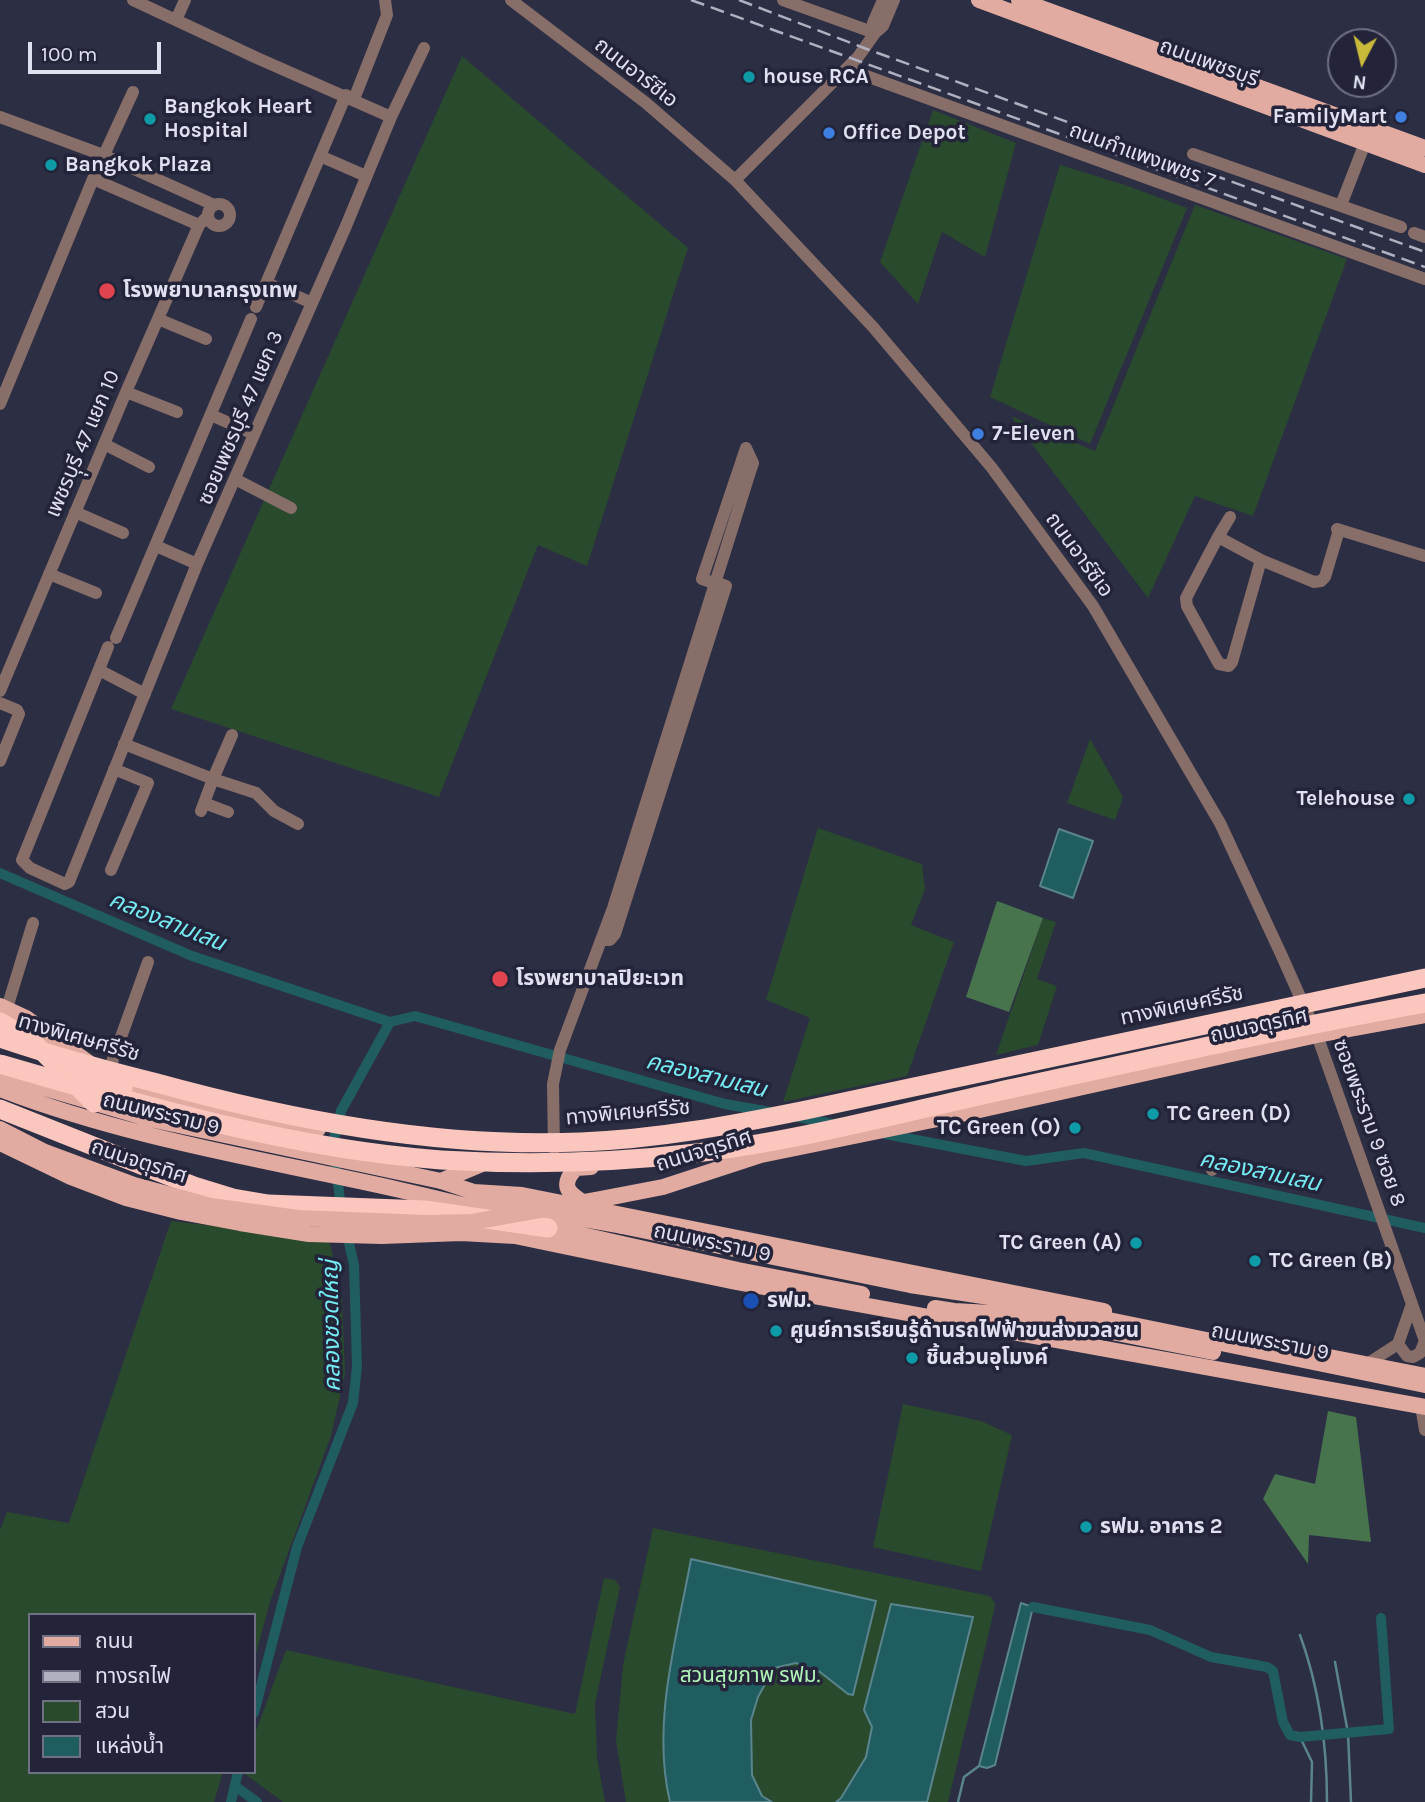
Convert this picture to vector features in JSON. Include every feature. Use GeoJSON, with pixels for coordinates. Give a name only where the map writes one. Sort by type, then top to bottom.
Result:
{"type":"FeatureCollection","features":[{"type":"Feature","properties":{"kind":"highway","name":"ทางพิเศษศรีรัช"},"geometry":{"type":"LineString","coordinates":[[0,1038],[51,1055],[239,1105],[328,1123],[418,1136],[579,1142],[651,1137],[782,1115],[1425,978]]}},
{"type":"Feature","properties":{"kind":"highway","name":"ทางพิเศษศรีรัช"},"geometry":{"type":"LineString","coordinates":[[0,1064],[222,1125],[299,1141],[440,1160],[556,1162],[696,1153],[774,1141],[1115,1066],[1425,1003]]}},
{"type":"Feature","properties":{"kind":"highway"},"geometry":{"type":"LineString","coordinates":[[2,1012],[94,1103]]}},
{"type":"Feature","properties":{"kind":"highway"},"geometry":{"type":"LineString","coordinates":[[58,1068],[115,1082]]}},
{"type":"Feature","properties":{"kind":"highway"},"geometry":{"type":"LineString","coordinates":[[0,1109],[233,1198],[268,1204],[425,1210],[548,1228]]}},
{"type":"Feature","properties":{"kind":"main road","name":"ถนนเพชรบุรี"},"geometry":{"type":"LineString","coordinates":[[979,0],[1361,136],[1425,148]]}},
{"type":"Feature","properties":{"kind":"main road","name":"ถนนเพชรบุรี"},"geometry":{"type":"LineString","coordinates":[[1019,0],[1425,164]]}},
{"type":"Feature","properties":{"kind":"main road","name":"ถนนจตุรทิศ"},"geometry":{"type":"LineString","coordinates":[[115,1082],[258,1121],[352,1135],[456,1148],[554,1150],[621,1146],[712,1136],[950,1088],[1384,994],[1425,988]]}},
{"type":"Feature","properties":{"kind":"main road","name":"ถนนพระราม 9"},"geometry":{"type":"LineString","coordinates":[[2,1012],[45,1031],[115,1082]]}},
{"type":"Feature","properties":{"kind":"main road","name":"ถนนจตุรทิศ"},"geometry":{"type":"LineString","coordinates":[[0,1129],[45,1152],[134,1185],[211,1206],[298,1218],[366,1222],[472,1222],[663,1187],[761,1155],[957,1115],[1317,1035],[1425,1015]]}},
{"type":"Feature","properties":{"kind":"main road","name":"ถนนพระราม 9"},"geometry":{"type":"LineString","coordinates":[[0,1075],[262,1152],[548,1228],[777,1278],[954,1311],[1027,1315],[1424,1403]]}},
{"type":"Feature","properties":{"kind":"main road","name":"ถนนพระราม 9"},"geometry":{"type":"LineString","coordinates":[[0,1089],[48,1107],[133,1130],[413,1175],[441,1181],[522,1208],[910,1285],[996,1298],[1423,1378]]}},
{"type":"Feature","properties":{"kind":"main road","name":"ถนนพระราม 9"},"geometry":{"type":"LineString","coordinates":[[0,1143],[71,1177],[136,1200],[192,1214],[309,1234],[382,1236],[461,1233],[515,1236],[678,1270],[1147,1356],[1424,1403]]}},
{"type":"Feature","properties":{"kind":"main road"},"geometry":{"type":"LineString","coordinates":[[441,1181],[515,1150]]}},
{"type":"Feature","properties":{"kind":"main road"},"geometry":{"type":"LineString","coordinates":[[554,1150],[563,1165],[576,1168],[761,1155]]}},
{"type":"Feature","properties":{"kind":"main road"},"geometry":{"type":"LineString","coordinates":[[576,1168],[567,1177],[566,1185],[571,1195],[591,1208]]}},
{"type":"Feature","properties":{"kind":"main road","name":"ถนนพระราม 9"},"geometry":{"type":"LineString","coordinates":[[474,1192],[522,1195],[591,1208],[1367,1364],[1423,1378]]}},
{"type":"Feature","properties":{"kind":"main road"},"geometry":{"type":"LineString","coordinates":[[425,1210],[515,1236]]}},
{"type":"Feature","properties":{"kind":"main road"},"geometry":{"type":"LineString","coordinates":[[777,1278],[789,1263],[785,1248]]}},
{"type":"Feature","properties":{"kind":"main road"},"geometry":{"type":"LineString","coordinates":[[800,1282],[793,1264],[797,1257],[805,1253]]}},
{"type":"Feature","properties":{"kind":"main road"},"geometry":{"type":"LineString","coordinates":[[678,1270],[738,1270]]}},
{"type":"Feature","properties":{"kind":"main road"},"geometry":{"type":"LineString","coordinates":[[954,1311],[1147,1356]]}},
{"type":"Feature","properties":{"kind":"main road"},"geometry":{"type":"LineString","coordinates":[[1423,1378],[1424,1403]]}},
{"type":"Feature","properties":{"kind":"street"},"geometry":{"type":"LineString","coordinates":[[133,0],[391,117]]}},
{"type":"Feature","properties":{"kind":"street"},"geometry":{"type":"LineString","coordinates":[[176,20],[185,0]]}},
{"type":"Feature","properties":{"kind":"street"},"geometry":{"type":"LineString","coordinates":[[145,694],[99,670],[156,546],[320,156],[387,15],[386,0]]}},
{"type":"Feature","properties":{"kind":"street","name":"ถนนอาร์ซีเอ"},"geometry":{"type":"LineString","coordinates":[[511,0],[646,103],[735,180],[873,327],[976,450],[1093,606],[1220,824],[1317,1035]]}},
{"type":"Feature","properties":{"kind":"street"},"geometry":{"type":"LineString","coordinates":[[783,0],[875,33]]}},
{"type":"Feature","properties":{"kind":"street"},"geometry":{"type":"LineString","coordinates":[[875,33],[873,23],[883,0]]}},
{"type":"Feature","properties":{"kind":"street"},"geometry":{"type":"LineString","coordinates":[[735,180],[858,57],[883,26],[894,0]]}},
{"type":"Feature","properties":{"kind":"street","name":"ซอยเพชรบุรี 47 แยก 3"},"geometry":{"type":"LineString","coordinates":[[99,670],[22,860],[30,868],[65,884],[69,882],[197,564],[391,117],[425,48]]}},
{"type":"Feature","properties":{"kind":"street","name":"ถนนกำแพงเพชร 7"},"geometry":{"type":"LineString","coordinates":[[846,69],[1425,279]]}},
{"type":"Feature","properties":{"kind":"street"},"geometry":{"type":"LineString","coordinates":[[0,404],[103,155],[133,92]]}},
{"type":"Feature","properties":{"kind":"street"},"geometry":{"type":"LineString","coordinates":[[0,117],[103,155],[207,215]]}},
{"type":"Feature","properties":{"kind":"street"},"geometry":{"type":"LineString","coordinates":[[1341,205],[1361,136]]}},
{"type":"Feature","properties":{"kind":"street"},"geometry":{"type":"LineString","coordinates":[[1193,154],[1401,227]]}},
{"type":"Feature","properties":{"kind":"street"},"geometry":{"type":"LineString","coordinates":[[320,156],[366,176]]}},
{"type":"Feature","properties":{"kind":"street"},"geometry":{"type":"LineString","coordinates":[[93,179],[207,215]]}},
{"type":"Feature","properties":{"kind":"street","name":"เพชรบุุรี 47 แยก 10"},"geometry":{"type":"LineString","coordinates":[[0,691],[125,392],[207,215]]}},
{"type":"Feature","properties":{"kind":"street"},"geometry":{"type":"LineString","coordinates":[[267,283],[312,303]]}},
{"type":"Feature","properties":{"kind":"street"},"geometry":{"type":"LineString","coordinates":[[158,319],[206,339]]}},
{"type":"Feature","properties":{"kind":"street"},"geometry":{"type":"LineString","coordinates":[[125,392],[177,412]]}},
{"type":"Feature","properties":{"kind":"street"},"geometry":{"type":"LineString","coordinates":[[211,415],[254,434]]}},
{"type":"Feature","properties":{"kind":"street"},"geometry":{"type":"LineString","coordinates":[[104,444],[149,467]]}},
{"type":"Feature","properties":{"kind":"street"},"geometry":{"type":"LineString","coordinates":[[554,1150],[552,1097],[560,1050],[601,940],[629,875],[669,752],[710,614],[753,463],[746,448],[702,579],[718,584]]}},
{"type":"Feature","properties":{"kind":"street"},"geometry":{"type":"LineString","coordinates":[[235,479],[291,508]]}},
{"type":"Feature","properties":{"kind":"street"},"geometry":{"type":"LineString","coordinates":[[75,512],[123,533]]}},
{"type":"Feature","properties":{"kind":"street"},"geometry":{"type":"LineString","coordinates":[[1230,517],[1186,598],[1187,606],[1219,664],[1224,666],[1229,666],[1232,662],[1261,560]]}},
{"type":"Feature","properties":{"kind":"street"},"geometry":{"type":"LineString","coordinates":[[1218,537],[1303,579],[1321,581],[1325,577],[1338,529],[1425,556]]}},
{"type":"Feature","properties":{"kind":"street"},"geometry":{"type":"LineString","coordinates":[[156,546],[197,564]]}},
{"type":"Feature","properties":{"kind":"street"},"geometry":{"type":"LineString","coordinates":[[49,574],[96,593]]}},
{"type":"Feature","properties":{"kind":"street"},"geometry":{"type":"LineString","coordinates":[[0,703],[17,710],[19,714],[0,761]]}},
{"type":"Feature","properties":{"kind":"street"},"geometry":{"type":"LineString","coordinates":[[228,812],[203,807],[232,735]]}},
{"type":"Feature","properties":{"kind":"street"},"geometry":{"type":"LineString","coordinates":[[124,744],[213,779],[243,786],[256,793],[274,811],[298,824]]}},
{"type":"Feature","properties":{"kind":"street"},"geometry":{"type":"LineString","coordinates":[[111,870],[148,783],[114,769]]}},
{"type":"Feature","properties":{"kind":"street"},"geometry":{"type":"LineString","coordinates":[[2,1012],[33,923]]}},
{"type":"Feature","properties":{"kind":"street"},"geometry":{"type":"LineString","coordinates":[[115,1082],[148,962]]}},
{"type":"Feature","properties":{"kind":"street","name":"ซอยพระราม 9 ซอย 8"},"geometry":{"type":"LineString","coordinates":[[1317,1035],[1425,1341]]}},
{"type":"Feature","properties":{"kind":"street"},"geometry":{"type":"LineString","coordinates":[[1367,1364],[1398,1344],[1412,1303]]}},
{"type":"Feature","properties":{"kind":"street"},"geometry":{"type":"LineString","coordinates":[[1398,1344],[1407,1356],[1413,1356],[1420,1353],[1425,1341]]}},
{"type":"Feature","properties":{"kind":"street"},"geometry":{"type":"LineString","coordinates":[[1424,1403],[1425,1430]]}},
{"type":"Feature","properties":{"kind":"green space"},"geometry":{"type":"Polygon","coordinates":[[[462,56],[688,248],[587,566],[538,545],[439,797],[171,709],[462,56]]]}},
{"type":"Feature","properties":{"kind":"green space"},"geometry":{"type":"Polygon","coordinates":[[[933,110],[1016,143],[985,257],[942,232],[918,304],[880,262],[933,110]]]}},
{"type":"Feature","properties":{"kind":"green space"},"geometry":{"type":"Polygon","coordinates":[[[1060,165],[1187,208],[1090,444],[990,397],[1060,165]]]}},
{"type":"Feature","properties":{"kind":"green space"},"geometry":{"type":"Polygon","coordinates":[[[1195,205],[1347,259],[1253,516],[1195,496],[1148,598],[1011,416],[1095,451],[1195,205]]]}},
{"type":"Feature","properties":{"kind":"green space"},"geometry":{"type":"Polygon","coordinates":[[[1090,739],[1123,797],[1115,820],[1067,803],[1090,739]]]}},
{"type":"Feature","properties":{"kind":"green space"},"geometry":{"type":"Polygon","coordinates":[[[818,828],[922,864],[925,889],[911,925],[954,942],[907,1076],[783,1102],[810,1018],[766,1000],[818,828]]]}},
{"type":"Feature","properties":{"kind":"green space"},"geometry":{"type":"Polygon","coordinates":[[[1043,918],[1056,922],[1037,979],[1057,986],[1038,1045],[996,1055],[1043,918]]]}},
{"type":"Feature","properties":{"kind":"green space"},"geometry":{"type":"Polygon","coordinates":[[[171,1221],[329,1239],[342,1296],[345,1374],[331,1436],[270,1602],[256,1654],[256,1613],[28,1613],[28,1774],[222,1774],[214,1802],[0,1802],[0,1530],[7,1512],[69,1523],[171,1221]]]}},
{"type":"Feature","properties":{"kind":"green space"},"geometry":{"type":"Polygon","coordinates":[[[903,1404],[981,1421],[1012,1435],[981,1571],[873,1547],[903,1404]]]}},
{"type":"Feature","properties":{"kind":"green space","name":"สวนสุขภาพ รฟม."},"geometry":{"type":"Polygon","coordinates":[[[653,1528],[990,1596],[995,1603],[994,1611],[948,1802],[626,1802],[616,1741],[623,1665],[653,1528]]]}},
{"type":"Feature","properties":{"kind":"green space"},"geometry":{"type":"Polygon","coordinates":[[[604,1578],[615,1580],[620,1587],[595,1704],[597,1758],[605,1802],[283,1802],[245,1774],[256,1774],[256,1731],[286,1650],[575,1714],[604,1578]]]}},
{"type":"Feature","properties":{"kind":"shaded area"},"geometry":{"type":"Polygon","coordinates":[[[997,901],[1043,918],[1009,1012],[966,997],[997,901]]]}},
{"type":"Feature","properties":{"kind":"shaded area"},"geometry":{"type":"Polygon","coordinates":[[[1328,1411],[1356,1417],[1371,1542],[1309,1535],[1308,1564],[1263,1499],[1275,1474],[1315,1484],[1328,1411]]]}},
{"type":"Feature","properties":{"kind":"water"},"geometry":{"type":"Polygon","coordinates":[[[1059,829],[1093,841],[1073,898],[1040,886],[1059,829]]]}},
{"type":"Feature","properties":{"kind":"water"},"geometry":{"type":"Polygon","coordinates":[[[691,1559],[876,1601],[853,1695],[820,1672],[796,1663],[774,1668],[758,1697],[751,1720],[752,1775],[762,1796],[772,1802],[670,1802],[663,1742],[665,1711],[673,1649],[691,1559]]]}},
{"type":"Feature","properties":{"kind":"water"},"geometry":{"type":"Polygon","coordinates":[[[1021,1603],[1033,1607],[995,1765],[987,1768],[979,1766],[1021,1603]]]}},
{"type":"Feature","properties":{"kind":"water"},"geometry":{"type":"Polygon","coordinates":[[[891,1604],[973,1617],[927,1802],[836,1802],[866,1757],[872,1727],[864,1710],[891,1604]]]}},
{"type":"Feature","properties":{"kind":"waterway","name":"คลองสามเสน"},"geometry":{"type":"LineString","coordinates":[[0,873],[192,956],[390,1022],[415,1016],[725,1104],[770,1112]]}},
{"type":"Feature","properties":{"kind":"waterway","name":"คลองชวดใหญ่"},"geometry":{"type":"LineString","coordinates":[[341,1208],[333,1143],[341,1111],[390,1022]]}},
{"type":"Feature","properties":{"kind":"waterway","name":"คลองสามเสน"},"geometry":{"type":"LineString","coordinates":[[799,1117],[832,1124]]}},
{"type":"Feature","properties":{"kind":"waterway","name":"คลองสามเสน"},"geometry":{"type":"LineString","coordinates":[[885,1134],[1026,1161],[1084,1153],[1425,1228]]}},
{"type":"Feature","properties":{"kind":"waterway","name":"คลองชวดใหญ่"},"geometry":{"type":"LineString","coordinates":[[256,1705],[297,1547],[353,1403],[357,1366],[354,1265],[346,1230]]}},
{"type":"Feature","properties":{"kind":"waterway"},"geometry":{"type":"LineString","coordinates":[[1033,1607],[1150,1630],[1211,1657],[1267,1667],[1273,1671],[1283,1722],[1290,1735],[1300,1737],[1389,1729],[1381,1618]]}},
{"type":"Feature","properties":{"kind":"waterway"},"geometry":{"type":"LineString","coordinates":[[1300,1635],[1313,1676],[1321,1717],[1327,1802]]}},
{"type":"Feature","properties":{"kind":"waterway"},"geometry":{"type":"LineString","coordinates":[[1335,1662],[1348,1733],[1351,1802]]}},
{"type":"Feature","properties":{"kind":"waterway"},"geometry":{"type":"LineString","coordinates":[[1300,1737],[1312,1762],[1311,1802]]}},
{"type":"Feature","properties":{"kind":"waterway"},"geometry":{"type":"LineString","coordinates":[[958,1802],[964,1777],[979,1766]]}},
{"type":"Feature","properties":{"kind":"waterway","name":"คลองชวดใหญ่"},"geometry":{"type":"LineString","coordinates":[[231,1802],[238,1774]]}},
{"type":"Feature","properties":{"kind":"waterway"},"geometry":{"type":"LineString","coordinates":[[235,1786],[257,1802]]}},
{"type":"Feature","properties":{"kind":"railway"},"geometry":{"type":"LineString","coordinates":[[691,0],[1425,267]]}},
{"type":"Feature","properties":{"kind":"railway"},"geometry":{"type":"LineString","coordinates":[[739,0],[1425,252]]}},
{"type":"Feature","properties":{"kind":"place","name":"house RCA"},"geometry":{"type":"Point","coordinates":[749,77]}},
{"type":"Feature","properties":{"kind":"place","name":"FamilyMart"},"geometry":{"type":"Point","coordinates":[1401,117]}},
{"type":"Feature","properties":{"kind":"place","name":"Bangkok Heart Hospital"},"geometry":{"type":"Point","coordinates":[150,119]}},
{"type":"Feature","properties":{"kind":"place","name":"Office Depot"},"geometry":{"type":"Point","coordinates":[829,133]}},
{"type":"Feature","properties":{"kind":"place","name":"Bangkok Plaza"},"geometry":{"type":"Point","coordinates":[51,165]}},
{"type":"Feature","properties":{"kind":"place","name":"โรงพยาบาลกรุงเทพ"},"geometry":{"type":"Point","coordinates":[107,291]}},
{"type":"Feature","properties":{"kind":"place","name":"7-Eleven"},"geometry":{"type":"Point","coordinates":[978,434]}},
{"type":"Feature","properties":{"kind":"place","name":"Telehouse"},"geometry":{"type":"Point","coordinates":[1409,799]}},
{"type":"Feature","properties":{"kind":"place","name":"โรงพยาบาลปิยะเวท"},"geometry":{"type":"Point","coordinates":[500,979]}},
{"type":"Feature","properties":{"kind":"place","name":"TC Green (D)"},"geometry":{"type":"Point","coordinates":[1153,1114]}},
{"type":"Feature","properties":{"kind":"place","name":"TC Green (O)"},"geometry":{"type":"Point","coordinates":[1075,1128]}},
{"type":"Feature","properties":{"kind":"place","name":"TC Green (A)"},"geometry":{"type":"Point","coordinates":[1136,1243]}},
{"type":"Feature","properties":{"kind":"place","name":"TC Green (B)"},"geometry":{"type":"Point","coordinates":[1255,1261]}},
{"type":"Feature","properties":{"kind":"place","name":"รฟม."},"geometry":{"type":"Point","coordinates":[751,1301]}},
{"type":"Feature","properties":{"kind":"place","name":"ศูนย์การเรียนรู้ด้านรถไฟฟ้าขนส่งมวลชน"},"geometry":{"type":"Point","coordinates":[776,1331]}},
{"type":"Feature","properties":{"kind":"place","name":"ชิ้นส่วนอุโมงค์"},"geometry":{"type":"Point","coordinates":[912,1358]}},
{"type":"Feature","properties":{"kind":"place","name":"รฟม. อาคาร 2"},"geometry":{"type":"Point","coordinates":[1086,1527]}}]}
